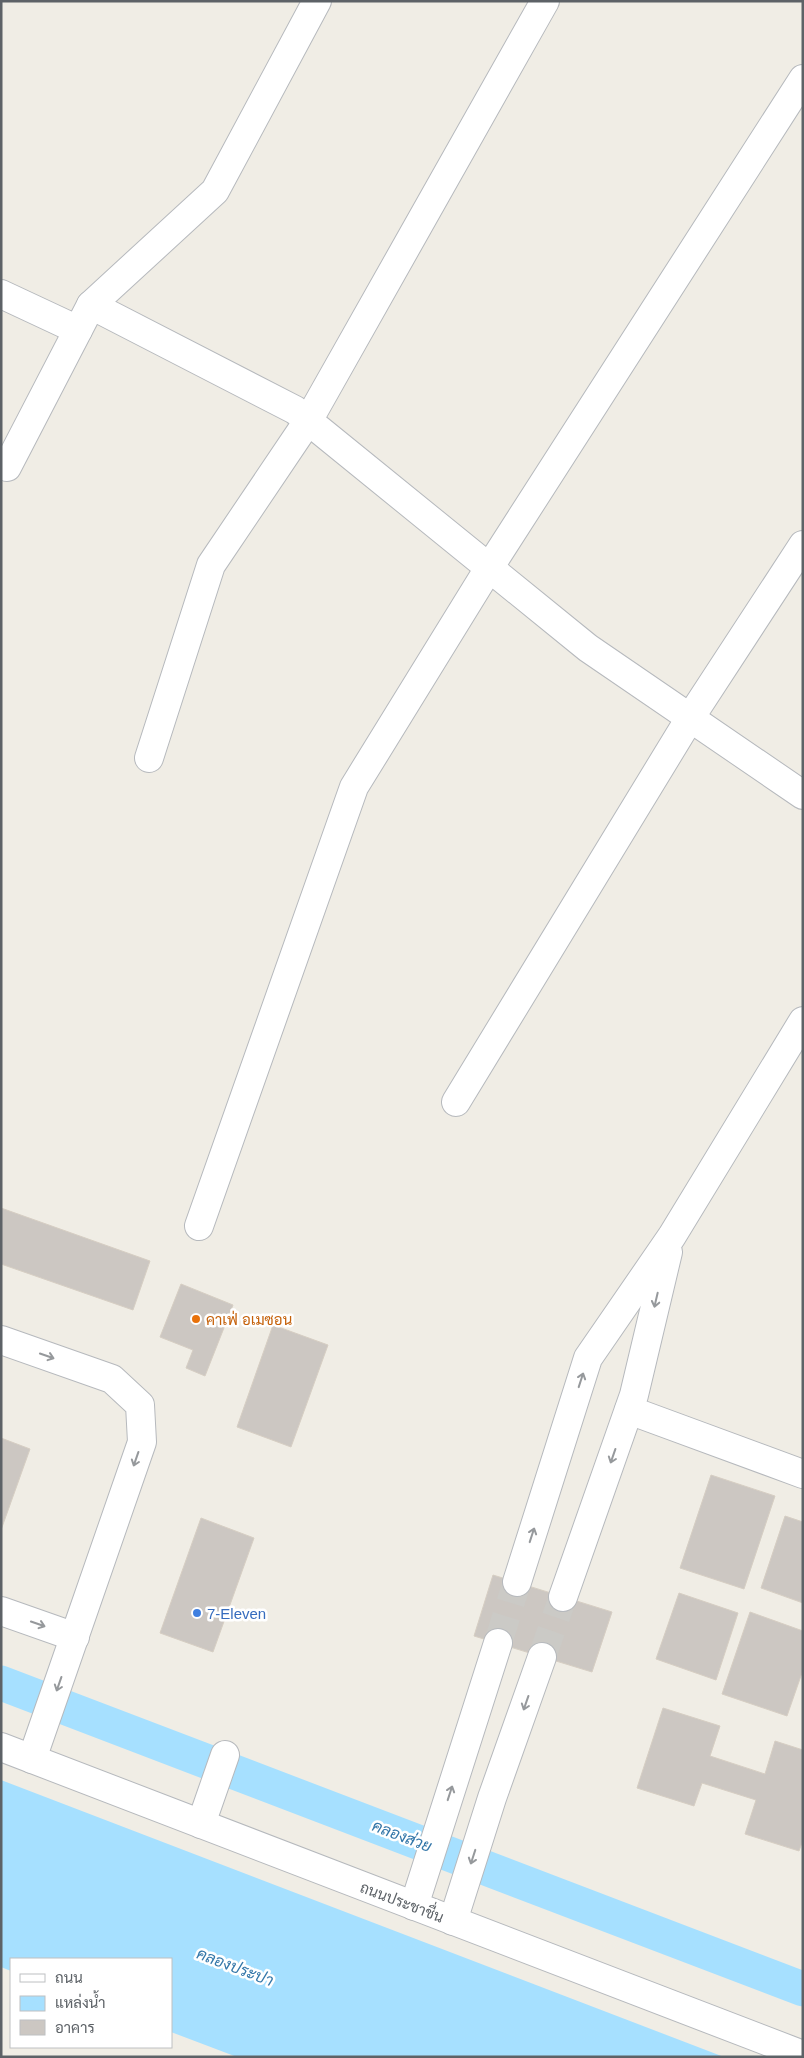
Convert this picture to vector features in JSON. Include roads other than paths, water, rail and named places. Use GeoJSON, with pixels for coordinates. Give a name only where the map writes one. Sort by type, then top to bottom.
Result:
{"type":"FeatureCollection","features":[{"type":"Feature","properties":{"kind":"street"},"geometry":{"type":"LineString","coordinates":[[7,467],[91,305],[215,191],[317,1]]}},
{"type":"Feature","properties":{"kind":"street"},"geometry":{"type":"LineString","coordinates":[[149,758],[211,565],[308,421],[545,1]]}},
{"type":"Feature","properties":{"kind":"street"},"geometry":{"type":"LineString","coordinates":[[200,1226],[354,786],[489,568],[803,79]]}},
{"type":"Feature","properties":{"kind":"street"},"geometry":{"type":"LineString","coordinates":[[1,294],[78,330]]}},
{"type":"Feature","properties":{"kind":"street"},"geometry":{"type":"LineString","coordinates":[[91,305],[295,410],[588,648],[803,795]]}},
{"type":"Feature","properties":{"kind":"street"},"geometry":{"type":"LineString","coordinates":[[456,1102],[690,718],[803,545]]}},
{"type":"Feature","properties":{"kind":"street"},"geometry":{"type":"LineString","coordinates":[[517,1582],[588,1358],[672,1236],[803,1021]]}},
{"type":"Feature","properties":{"kind":"street"},"geometry":{"type":"LineString","coordinates":[[563,1596],[629,1410],[672,1236]]}},
{"type":"Feature","properties":{"kind":"street"},"geometry":{"type":"LineString","coordinates":[[1,1340],[112,1379],[140,1405],[142,1442],[32,1759]]}},
{"type":"Feature","properties":{"kind":"street"},"geometry":{"type":"LineString","coordinates":[[629,1410],[803,1474]]}},
{"type":"Feature","properties":{"kind":"street"},"geometry":{"type":"LineString","coordinates":[[1,1611],[73,1644]]}},
{"type":"Feature","properties":{"kind":"street"},"geometry":{"type":"LineString","coordinates":[[414,1906],[498,1643]]}},
{"type":"Feature","properties":{"kind":"street"},"geometry":{"type":"LineString","coordinates":[[453,1921],[492,1798],[542,1657]]}},
{"type":"Feature","properties":{"kind":"street","name":"ถนนประชาชื่น"},"geometry":{"type":"LineString","coordinates":[[1,1747],[32,1759],[204,1814],[414,1906],[803,2055]]}},
{"type":"Feature","properties":{"kind":"street"},"geometry":{"type":"LineString","coordinates":[[204,1814],[225,1755]]}},
{"type":"Feature","properties":{"kind":"water","name":"คลองประปา"},"geometry":{"type":"Polygon","coordinates":[[[1,1780],[724,2057],[237,2057],[172,2032],[172,1958],[10,1958],[10,1971],[1,1967],[1,1780]]]}},
{"type":"Feature","properties":{"kind":"waterway","name":"คลองส่วย"},"geometry":{"type":"LineString","coordinates":[[1,1683],[803,1989]]}},
{"type":"Feature","properties":{"kind":"tunnel"},"geometry":{"type":"LineString","coordinates":[[498,1643],[517,1582]]}},
{"type":"Feature","properties":{"kind":"tunnel"},"geometry":{"type":"LineString","coordinates":[[542,1657],[563,1597]]}},
{"type":"Feature","properties":{"kind":"place","name":"คาเฟ่ อเมซอน"},"geometry":{"type":"Point","coordinates":[196,1319]}},
{"type":"Feature","properties":{"kind":"place","name":"7-Eleven"},"geometry":{"type":"Point","coordinates":[197,1613]}}]}
